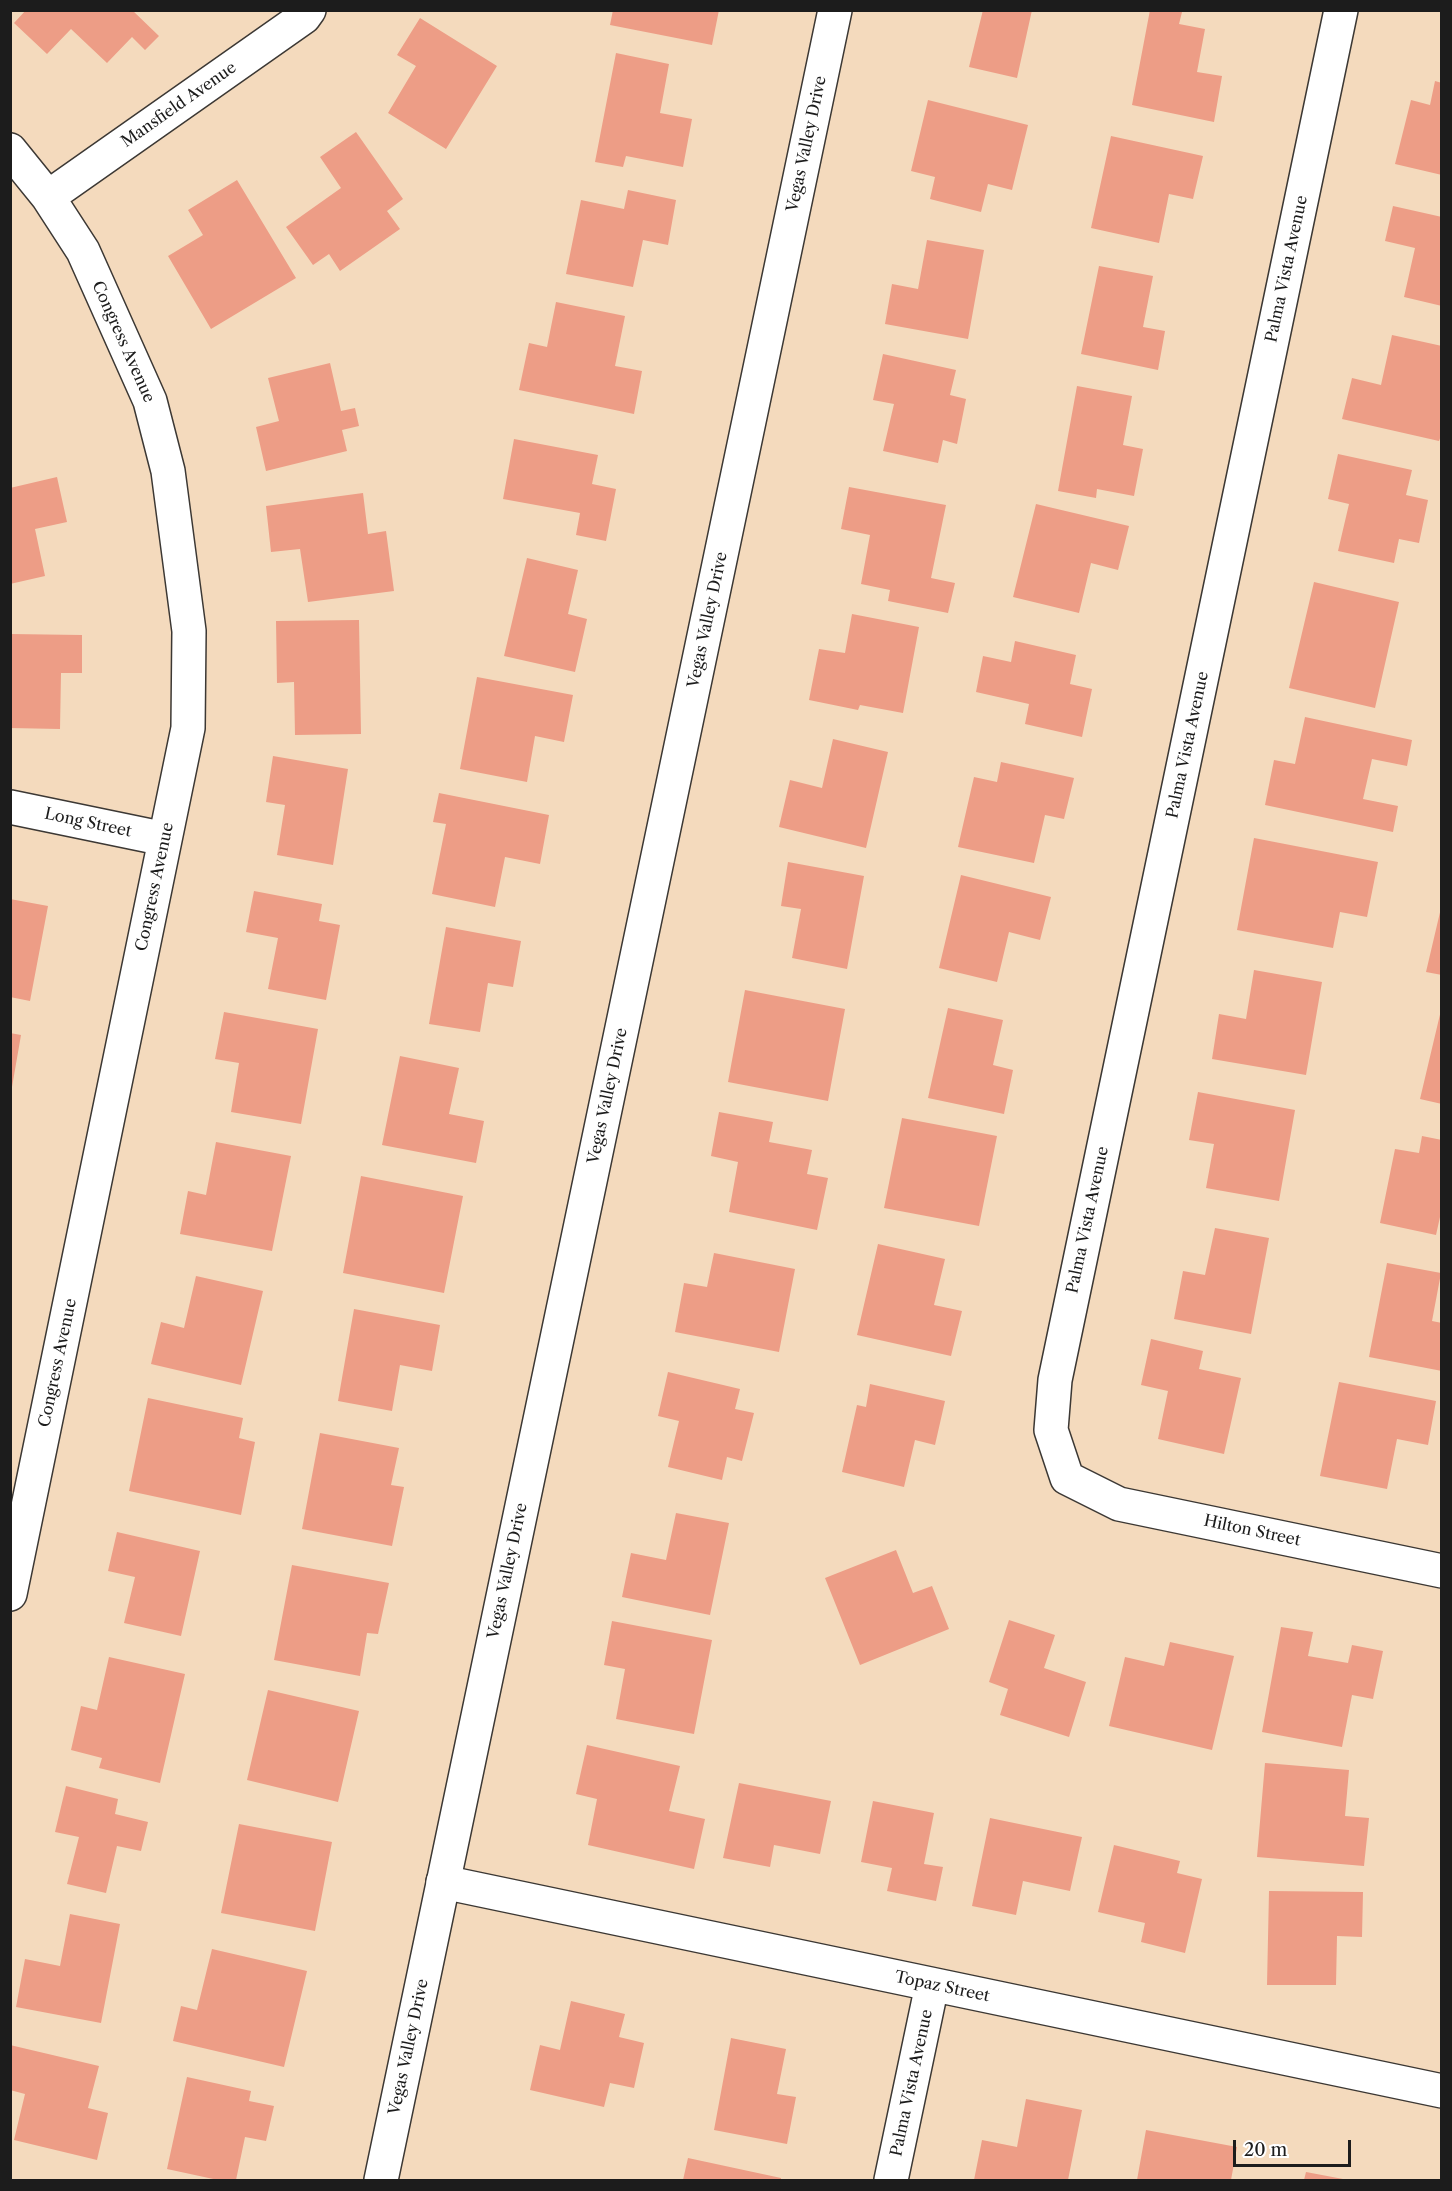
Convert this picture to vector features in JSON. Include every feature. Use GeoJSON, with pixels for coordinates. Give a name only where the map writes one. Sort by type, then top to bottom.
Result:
{"type":"FeatureCollection","features":[{"type":"Feature","properties":{"kind":"street","name":"Mansfield Avenue"},"geometry":{"type":"LineString","coordinates":[[48,197],[304,17],[309,10]]}},
{"type":"Feature","properties":{"kind":"street","name":"Vegas Valley Drive"},"geometry":{"type":"LineString","coordinates":[[381,2181],[835,10]]}},
{"type":"Feature","properties":{"kind":"street","name":"Palma Vista Avenue"},"geometry":{"type":"LineString","coordinates":[[1067,1478],[1051,1430],[1054,1380],[1341,10]]}},
{"type":"Feature","properties":{"kind":"street","name":"Congress Avenue"},"geometry":{"type":"LineString","coordinates":[[10,150],[48,197],[83,251],[150,401],[168,471],[189,631],[188,728],[10,1594]]}},
{"type":"Feature","properties":{"kind":"street","name":"Long Street"},"geometry":{"type":"LineString","coordinates":[[10,807],[165,839]]}},
{"type":"Feature","properties":{"kind":"street","name":"Hilton Street"},"geometry":{"type":"LineString","coordinates":[[1067,1478],[1119,1503],[1442,1571]]}},
{"type":"Feature","properties":{"kind":"street","name":"Topaz Street"},"geometry":{"type":"LineString","coordinates":[[443,1882],[1442,2091]]}},
{"type":"Feature","properties":{"kind":"street","name":"Palma Vista Avenue"},"geometry":{"type":"LineString","coordinates":[[891,2181],[932,1985]]}},
{"type":"Feature","properties":{"kind":"building"},"geometry":{"type":"Polygon","coordinates":[[[26,10],[132,10],[159,36],[145,50],[132,37],[107,63],[71,29],[47,54],[14,23],[26,10]]]}},
{"type":"Feature","properties":{"kind":"building"},"geometry":{"type":"Polygon","coordinates":[[[613,10],[719,10],[712,45],[610,25],[613,10]]]}},
{"type":"Feature","properties":{"kind":"building"},"geometry":{"type":"Polygon","coordinates":[[[983,10],[1032,10],[1017,78],[969,67],[983,10]]]}},
{"type":"Feature","properties":{"kind":"building"},"geometry":{"type":"Polygon","coordinates":[[[1150,10],[1182,12],[1179,24],[1205,29],[1197,72],[1222,76],[1214,122],[1132,105],[1150,10]]]}},
{"type":"Feature","properties":{"kind":"building"},"geometry":{"type":"Polygon","coordinates":[[[420,18],[497,66],[446,149],[388,113],[416,66],[397,55],[420,18]]]}},
{"type":"Feature","properties":{"kind":"building"},"geometry":{"type":"Polygon","coordinates":[[[616,53],[669,64],[660,113],[692,119],[683,167],[626,156],[623,167],[595,162],[616,53]]]}},
{"type":"Feature","properties":{"kind":"building"},"geometry":{"type":"Polygon","coordinates":[[[1435,81],[1442,83],[1442,175],[1395,164],[1411,100],[1430,105],[1435,81]]]}},
{"type":"Feature","properties":{"kind":"building"},"geometry":{"type":"Polygon","coordinates":[[[928,100],[1028,125],[1012,190],[988,184],[981,212],[930,199],[935,177],[911,171],[928,100]]]}},
{"type":"Feature","properties":{"kind":"building"},"geometry":{"type":"Polygon","coordinates":[[[356,132],[403,199],[387,211],[400,229],[340,271],[329,254],[313,265],[286,227],[341,188],[320,157],[356,132]]]}},
{"type":"Feature","properties":{"kind":"building"},"geometry":{"type":"Polygon","coordinates":[[[1111,136],[1203,156],[1193,199],[1169,194],[1159,243],[1091,228],[1111,136]]]}},
{"type":"Feature","properties":{"kind":"building"},"geometry":{"type":"Polygon","coordinates":[[[237,180],[296,278],[211,329],[168,256],[203,235],[188,210],[237,180]]]}},
{"type":"Feature","properties":{"kind":"building"},"geometry":{"type":"Polygon","coordinates":[[[628,190],[676,200],[668,245],[643,240],[633,287],[566,274],[581,200],[624,209],[628,190]]]}},
{"type":"Feature","properties":{"kind":"building"},"geometry":{"type":"Polygon","coordinates":[[[1393,206],[1442,217],[1442,306],[1404,297],[1415,248],[1385,241],[1393,206]]]}},
{"type":"Feature","properties":{"kind":"building"},"geometry":{"type":"Polygon","coordinates":[[[927,240],[984,250],[968,339],[885,324],[892,284],[918,289],[927,240]]]}},
{"type":"Feature","properties":{"kind":"building"},"geometry":{"type":"Polygon","coordinates":[[[1099,266],[1153,276],[1143,327],[1165,331],[1158,370],[1081,354],[1099,266]]]}},
{"type":"Feature","properties":{"kind":"building"},"geometry":{"type":"Polygon","coordinates":[[[556,302],[625,316],[615,366],[642,371],[634,414],[519,390],[529,343],[547,347],[556,302]]]}},
{"type":"Feature","properties":{"kind":"building"},"geometry":{"type":"Polygon","coordinates":[[[1392,335],[1442,346],[1442,433],[1439,441],[1342,419],[1352,378],[1381,385],[1392,335]]]}},
{"type":"Feature","properties":{"kind":"building"},"geometry":{"type":"Polygon","coordinates":[[[883,354],[956,370],[950,395],[966,399],[957,444],[943,440],[938,463],[883,451],[894,404],[873,400],[883,354]]]}},
{"type":"Feature","properties":{"kind":"building"},"geometry":{"type":"Polygon","coordinates":[[[330,363],[341,411],[355,408],[359,426],[342,430],[347,451],[266,471],[256,427],[279,421],[268,378],[330,363]]]}},
{"type":"Feature","properties":{"kind":"building"},"geometry":{"type":"Polygon","coordinates":[[[1077,386],[1132,396],[1123,445],[1143,449],[1134,496],[1097,489],[1096,498],[1058,491],[1077,386]]]}},
{"type":"Feature","properties":{"kind":"building"},"geometry":{"type":"Polygon","coordinates":[[[514,439],[598,455],[592,484],[616,489],[606,541],[576,535],[580,513],[503,499],[514,439]]]}},
{"type":"Feature","properties":{"kind":"building"},"geometry":{"type":"Polygon","coordinates":[[[1338,454],[1412,470],[1406,495],[1428,500],[1419,543],[1399,539],[1394,563],[1338,551],[1349,504],[1328,499],[1338,454]]]}},
{"type":"Feature","properties":{"kind":"building"},"geometry":{"type":"Polygon","coordinates":[[[57,477],[67,522],[35,529],[45,576],[10,584],[10,488],[57,477]]]}},
{"type":"Feature","properties":{"kind":"building"},"geometry":{"type":"Polygon","coordinates":[[[849,487],[946,505],[931,578],[955,583],[948,613],[888,601],[890,590],[861,584],[870,535],[841,529],[849,487]]]}},
{"type":"Feature","properties":{"kind":"building"},"geometry":{"type":"Polygon","coordinates":[[[363,493],[368,534],[386,531],[394,591],[308,602],[300,549],[271,552],[266,506],[363,493]]]}},
{"type":"Feature","properties":{"kind":"building"},"geometry":{"type":"Polygon","coordinates":[[[1036,504],[1129,526],[1118,570],[1091,563],[1079,613],[1013,597],[1036,504]]]}},
{"type":"Feature","properties":{"kind":"building"},"geometry":{"type":"Polygon","coordinates":[[[527,558],[578,570],[568,614],[587,619],[575,672],[504,656],[527,558]]]}},
{"type":"Feature","properties":{"kind":"building"},"geometry":{"type":"Polygon","coordinates":[[[1314,582],[1399,602],[1375,708],[1289,688],[1314,582]]]}},
{"type":"Feature","properties":{"kind":"building"},"geometry":{"type":"Polygon","coordinates":[[[852,614],[919,627],[903,713],[860,705],[858,710],[809,700],[819,649],[845,653],[852,614]]]}},
{"type":"Feature","properties":{"kind":"building"},"geometry":{"type":"Polygon","coordinates":[[[359,620],[361,734],[295,735],[294,682],[277,683],[276,621],[359,620]]]}},
{"type":"Feature","properties":{"kind":"building"},"geometry":{"type":"Polygon","coordinates":[[[10,634],[82,635],[82,673],[61,673],[60,729],[10,728],[10,634]]]}},
{"type":"Feature","properties":{"kind":"building"},"geometry":{"type":"Polygon","coordinates":[[[1015,641],[1076,655],[1070,684],[1092,689],[1082,737],[1025,724],[1029,704],[976,692],[983,656],[1011,662],[1015,641]]]}},
{"type":"Feature","properties":{"kind":"building"},"geometry":{"type":"Polygon","coordinates":[[[477,677],[573,695],[564,742],[535,736],[527,782],[460,769],[477,677]]]}},
{"type":"Feature","properties":{"kind":"building"},"geometry":{"type":"Polygon","coordinates":[[[1305,717],[1412,740],[1407,766],[1372,759],[1363,799],[1398,806],[1393,832],[1265,805],[1274,760],[1295,764],[1305,717]]]}},
{"type":"Feature","properties":{"kind":"building"},"geometry":{"type":"Polygon","coordinates":[[[833,739],[888,752],[866,848],[779,827],[790,780],[822,788],[833,739]]]}},
{"type":"Feature","properties":{"kind":"building"},"geometry":{"type":"Polygon","coordinates":[[[273,756],[348,769],[333,865],[277,855],[285,805],[266,802],[273,756]]]}},
{"type":"Feature","properties":{"kind":"building"},"geometry":{"type":"Polygon","coordinates":[[[1001,762],[1074,778],[1064,819],[1045,815],[1034,863],[958,847],[974,777],[997,782],[1001,762]]]}},
{"type":"Feature","properties":{"kind":"building"},"geometry":{"type":"Polygon","coordinates":[[[439,793],[549,815],[540,864],[505,857],[495,907],[432,894],[446,824],[433,822],[439,793]]]}},
{"type":"Feature","properties":{"kind":"building"},"geometry":{"type":"Polygon","coordinates":[[[1254,838],[1378,862],[1367,917],[1340,912],[1333,948],[1237,930],[1254,838]]]}},
{"type":"Feature","properties":{"kind":"building"},"geometry":{"type":"Polygon","coordinates":[[[788,862],[864,876],[847,969],[792,958],[801,909],[781,906],[788,862]]]}},
{"type":"Feature","properties":{"kind":"building"},"geometry":{"type":"Polygon","coordinates":[[[961,875],[1051,897],[1040,940],[1009,932],[997,982],[939,968],[961,875]]]}},
{"type":"Feature","properties":{"kind":"building"},"geometry":{"type":"Polygon","coordinates":[[[254,891],[322,904],[319,921],[340,925],[326,1000],[268,989],[278,938],[246,932],[254,891]]]}},
{"type":"Feature","properties":{"kind":"building"},"geometry":{"type":"Polygon","coordinates":[[[10,899],[48,906],[30,1001],[10,997],[10,899]]]}},
{"type":"Feature","properties":{"kind":"building"},"geometry":{"type":"Polygon","coordinates":[[[1442,909],[1442,975],[1426,972],[1442,909]]]}},
{"type":"Feature","properties":{"kind":"building"},"geometry":{"type":"Polygon","coordinates":[[[446,927],[521,941],[513,987],[488,983],[480,1032],[429,1024],[446,927]]]}},
{"type":"Feature","properties":{"kind":"building"},"geometry":{"type":"Polygon","coordinates":[[[1254,970],[1322,982],[1306,1075],[1212,1059],[1219,1014],[1246,1019],[1254,970]]]}},
{"type":"Feature","properties":{"kind":"building"},"geometry":{"type":"Polygon","coordinates":[[[745,990],[845,1009],[828,1101],[728,1082],[745,990]]]}},
{"type":"Feature","properties":{"kind":"building"},"geometry":{"type":"Polygon","coordinates":[[[1442,1006],[1442,1104],[1420,1099],[1442,1006]]]}},
{"type":"Feature","properties":{"kind":"building"},"geometry":{"type":"Polygon","coordinates":[[[948,1008],[1003,1020],[993,1065],[1013,1070],[1004,1114],[928,1098],[948,1008]]]}},
{"type":"Feature","properties":{"kind":"building"},"geometry":{"type":"Polygon","coordinates":[[[224,1012],[318,1029],[301,1124],[231,1112],[239,1063],[215,1059],[224,1012]]]}},
{"type":"Feature","properties":{"kind":"building"},"geometry":{"type":"Polygon","coordinates":[[[10,1033],[21,1035],[12,1087],[10,1087],[10,1033]]]}},
{"type":"Feature","properties":{"kind":"building"},"geometry":{"type":"Polygon","coordinates":[[[400,1056],[459,1068],[449,1114],[484,1121],[476,1163],[382,1145],[400,1056]]]}},
{"type":"Feature","properties":{"kind":"building"},"geometry":{"type":"Polygon","coordinates":[[[1198,1092],[1295,1110],[1279,1201],[1206,1188],[1214,1144],[1189,1140],[1198,1092]]]}},
{"type":"Feature","properties":{"kind":"building"},"geometry":{"type":"Polygon","coordinates":[[[719,1112],[773,1122],[769,1142],[812,1150],[807,1174],[828,1178],[817,1230],[729,1212],[738,1162],[711,1156],[719,1112]]]}},
{"type":"Feature","properties":{"kind":"building"},"geometry":{"type":"Polygon","coordinates":[[[902,1118],[997,1136],[979,1226],[884,1208],[902,1118]]]}},
{"type":"Feature","properties":{"kind":"building"},"geometry":{"type":"Polygon","coordinates":[[[1422,1136],[1442,1140],[1442,1208],[1436,1235],[1380,1223],[1395,1149],[1419,1153],[1422,1136]]]}},
{"type":"Feature","properties":{"kind":"building"},"geometry":{"type":"Polygon","coordinates":[[[216,1142],[291,1156],[272,1251],[180,1234],[188,1191],[206,1195],[216,1142]]]}},
{"type":"Feature","properties":{"kind":"building"},"geometry":{"type":"Polygon","coordinates":[[[361,1176],[463,1196],[444,1293],[343,1273],[361,1176]]]}},
{"type":"Feature","properties":{"kind":"building"},"geometry":{"type":"Polygon","coordinates":[[[1215,1228],[1269,1238],[1251,1334],[1174,1319],[1183,1271],[1205,1275],[1215,1228]]]}},
{"type":"Feature","properties":{"kind":"building"},"geometry":{"type":"Polygon","coordinates":[[[878,1244],[945,1259],[934,1305],[962,1311],[951,1356],[857,1335],[878,1244]]]}},
{"type":"Feature","properties":{"kind":"building"},"geometry":{"type":"Polygon","coordinates":[[[714,1253],[795,1269],[779,1352],[675,1332],[684,1283],[707,1287],[714,1253]]]}},
{"type":"Feature","properties":{"kind":"building"},"geometry":{"type":"Polygon","coordinates":[[[1387,1263],[1441,1273],[1432,1321],[1442,1323],[1442,1371],[1369,1357],[1387,1263]]]}},
{"type":"Feature","properties":{"kind":"building"},"geometry":{"type":"Polygon","coordinates":[[[196,1276],[263,1291],[241,1385],[151,1364],[161,1322],[184,1328],[196,1276]]]}},
{"type":"Feature","properties":{"kind":"building"},"geometry":{"type":"Polygon","coordinates":[[[354,1309],[440,1325],[432,1371],[400,1365],[392,1411],[338,1401],[354,1309]]]}},
{"type":"Feature","properties":{"kind":"building"},"geometry":{"type":"Polygon","coordinates":[[[1151,1339],[1203,1351],[1199,1369],[1241,1378],[1224,1454],[1158,1439],[1168,1391],[1141,1385],[1151,1339]]]}},
{"type":"Feature","properties":{"kind":"building"},"geometry":{"type":"Polygon","coordinates":[[[668,1372],[740,1389],[735,1409],[754,1413],[742,1461],[727,1457],[722,1480],[668,1467],[679,1421],[658,1416],[668,1372]]]}},
{"type":"Feature","properties":{"kind":"building"},"geometry":{"type":"Polygon","coordinates":[[[1339,1382],[1436,1401],[1428,1445],[1397,1439],[1387,1489],[1320,1476],[1339,1382]]]}},
{"type":"Feature","properties":{"kind":"building"},"geometry":{"type":"Polygon","coordinates":[[[870,1384],[945,1401],[935,1445],[915,1440],[904,1487],[842,1472],[857,1405],[866,1407],[870,1384]]]}},
{"type":"Feature","properties":{"kind":"building"},"geometry":{"type":"Polygon","coordinates":[[[148,1398],[243,1418],[239,1438],[255,1442],[241,1515],[129,1491],[148,1398]]]}},
{"type":"Feature","properties":{"kind":"building"},"geometry":{"type":"Polygon","coordinates":[[[320,1433],[399,1448],[391,1485],[404,1487],[392,1546],[302,1529],[320,1433]]]}},
{"type":"Feature","properties":{"kind":"building"},"geometry":{"type":"Polygon","coordinates":[[[676,1513],[729,1523],[710,1615],[622,1597],[631,1553],[666,1560],[676,1513]]]}},
{"type":"Feature","properties":{"kind":"building"},"geometry":{"type":"Polygon","coordinates":[[[117,1532],[200,1551],[181,1636],[124,1623],[135,1577],[108,1571],[117,1532]]]}},
{"type":"Feature","properties":{"kind":"building"},"geometry":{"type":"Polygon","coordinates":[[[896,1550],[913,1593],[932,1586],[949,1629],[860,1665],[825,1578],[896,1550]]]}},
{"type":"Feature","properties":{"kind":"building"},"geometry":{"type":"Polygon","coordinates":[[[292,1565],[389,1583],[378,1634],[367,1633],[360,1676],[274,1660],[292,1565]]]}},
{"type":"Feature","properties":{"kind":"building"},"geometry":{"type":"Polygon","coordinates":[[[1009,1620],[1055,1635],[1044,1668],[1086,1682],[1069,1737],[1000,1715],[1008,1689],[989,1682],[1009,1620]]]}},
{"type":"Feature","properties":{"kind":"building"},"geometry":{"type":"Polygon","coordinates":[[[612,1621],[712,1640],[694,1734],[616,1719],[625,1669],[604,1665],[612,1621]]]}},
{"type":"Feature","properties":{"kind":"building"},"geometry":{"type":"Polygon","coordinates":[[[1281,1627],[1313,1632],[1308,1656],[1348,1663],[1352,1645],[1383,1651],[1373,1699],[1352,1695],[1342,1747],[1262,1732],[1281,1627]]]}},
{"type":"Feature","properties":{"kind":"building"},"geometry":{"type":"Polygon","coordinates":[[[1170,1642],[1234,1656],[1212,1750],[1109,1726],[1125,1657],[1164,1666],[1170,1642]]]}},
{"type":"Feature","properties":{"kind":"building"},"geometry":{"type":"Polygon","coordinates":[[[109,1657],[185,1674],[160,1783],[99,1768],[102,1758],[71,1750],[81,1706],[97,1710],[109,1657]]]}},
{"type":"Feature","properties":{"kind":"building"},"geometry":{"type":"Polygon","coordinates":[[[268,1690],[359,1711],[338,1802],[247,1780],[268,1690]]]}},
{"type":"Feature","properties":{"kind":"building"},"geometry":{"type":"Polygon","coordinates":[[[587,1745],[680,1766],[669,1811],[705,1819],[694,1869],[588,1845],[597,1799],[576,1794],[587,1745]]]}},
{"type":"Feature","properties":{"kind":"building"},"geometry":{"type":"Polygon","coordinates":[[[1265,1763],[1349,1770],[1345,1816],[1369,1818],[1364,1866],[1257,1857],[1265,1763]]]}},
{"type":"Feature","properties":{"kind":"building"},"geometry":{"type":"Polygon","coordinates":[[[739,1783],[831,1801],[820,1854],[774,1845],[770,1867],[723,1858],[739,1783]]]}},
{"type":"Feature","properties":{"kind":"building"},"geometry":{"type":"Polygon","coordinates":[[[66,1786],[118,1799],[115,1814],[148,1822],[141,1851],[117,1846],[106,1893],[67,1884],[79,1837],[55,1832],[66,1786]]]}},
{"type":"Feature","properties":{"kind":"building"},"geometry":{"type":"Polygon","coordinates":[[[873,1801],[934,1813],[924,1864],[943,1867],[936,1901],[887,1891],[892,1868],[861,1862],[873,1801]]]}},
{"type":"Feature","properties":{"kind":"building"},"geometry":{"type":"Polygon","coordinates":[[[990,1818],[1082,1837],[1070,1891],[1023,1881],[1016,1915],[972,1906],[990,1818]]]}},
{"type":"Feature","properties":{"kind":"building"},"geometry":{"type":"Polygon","coordinates":[[[239,1824],[332,1842],[315,1931],[221,1913],[239,1824]]]}},
{"type":"Feature","properties":{"kind":"building"},"geometry":{"type":"Polygon","coordinates":[[[1114,1845],[1180,1861],[1177,1873],[1202,1879],[1185,1953],[1141,1942],[1145,1923],[1098,1912],[1114,1845]]]}},
{"type":"Feature","properties":{"kind":"building"},"geometry":{"type":"Polygon","coordinates":[[[1269,1891],[1363,1892],[1362,1937],[1337,1936],[1336,1985],[1267,1985],[1269,1891]]]}},
{"type":"Feature","properties":{"kind":"building"},"geometry":{"type":"Polygon","coordinates":[[[70,1914],[120,1924],[101,2023],[16,2007],[25,1959],[60,1966],[70,1914]]]}},
{"type":"Feature","properties":{"kind":"building"},"geometry":{"type":"Polygon","coordinates":[[[212,1949],[307,1971],[284,2067],[173,2041],[181,2006],[197,2010],[212,1949]]]}},
{"type":"Feature","properties":{"kind":"building"},"geometry":{"type":"Polygon","coordinates":[[[571,2001],[625,2014],[619,2037],[644,2043],[634,2088],[610,2083],[604,2107],[530,2090],[540,2045],[560,2050],[571,2001]]]}},
{"type":"Feature","properties":{"kind":"building"},"geometry":{"type":"Polygon","coordinates":[[[731,2038],[786,2049],[777,2094],[796,2097],[787,2144],[714,2130],[731,2038]]]}},
{"type":"Feature","properties":{"kind":"building"},"geometry":{"type":"Polygon","coordinates":[[[10,2045],[99,2066],[88,2108],[108,2113],[97,2160],[14,2140],[25,2094],[10,2090],[10,2045]]]}},
{"type":"Feature","properties":{"kind":"building"},"geometry":{"type":"Polygon","coordinates":[[[187,2077],[251,2091],[249,2101],[274,2106],[266,2141],[245,2137],[236,2180],[218,2180],[167,2169],[187,2077]]]}},
{"type":"Feature","properties":{"kind":"building"},"geometry":{"type":"Polygon","coordinates":[[[1026,2099],[1082,2110],[1068,2180],[974,2180],[982,2140],[1017,2147],[1026,2099]]]}},
{"type":"Feature","properties":{"kind":"building"},"geometry":{"type":"Polygon","coordinates":[[[1146,2130],[1237,2147],[1231,2180],[1137,2180],[1146,2130]]]}},
{"type":"Feature","properties":{"kind":"building"},"geometry":{"type":"Polygon","coordinates":[[[688,2158],[781,2178],[781,2180],[683,2180],[688,2158]]]}},
{"type":"Feature","properties":{"kind":"building"},"geometry":{"type":"Polygon","coordinates":[[[1306,2172],[1343,2179],[1343,2180],[1304,2180],[1306,2172]]]}}]}
